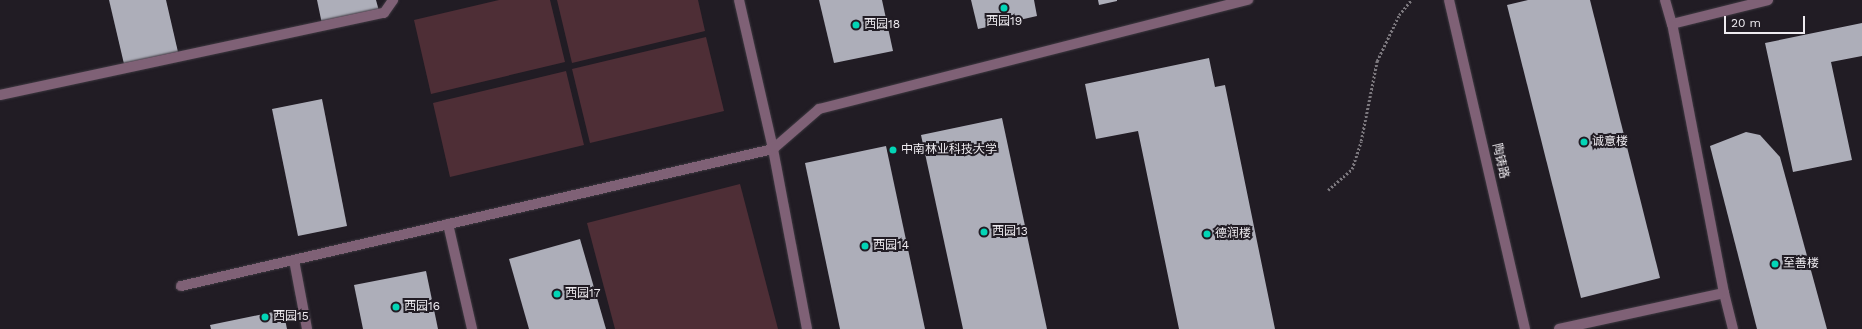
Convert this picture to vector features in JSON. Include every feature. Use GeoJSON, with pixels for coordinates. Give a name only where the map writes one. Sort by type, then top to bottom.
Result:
{"type":"FeatureCollection","features":[{"type":"Feature","properties":{"kind":"street"},"geometry":{"type":"LineString","coordinates":[[0,95],[384,13],[393,0]]}},
{"type":"Feature","properties":{"kind":"street"},"geometry":{"type":"LineString","coordinates":[[739,0],[773,149],[807,329]]}},
{"type":"Feature","properties":{"kind":"street"},"geometry":{"type":"LineString","coordinates":[[181,286],[773,149],[818,109],[1248,0]]}},
{"type":"Feature","properties":{"kind":"street","name":"陶铸路"},"geometry":{"type":"LineString","coordinates":[[1449,0],[1525,329]]}},
{"type":"Feature","properties":{"kind":"street"},"geometry":{"type":"LineString","coordinates":[[1665,0],[1672,24],[1724,293],[1733,329]]}},
{"type":"Feature","properties":{"kind":"street"},"geometry":{"type":"LineString","coordinates":[[1672,24],[1768,0]]}},
{"type":"Feature","properties":{"kind":"street"},"geometry":{"type":"LineString","coordinates":[[448,224],[472,329]]}},
{"type":"Feature","properties":{"kind":"street"},"geometry":{"type":"LineString","coordinates":[[294,260],[307,329]]}},
{"type":"Feature","properties":{"kind":"street"},"geometry":{"type":"LineString","coordinates":[[1558,329],[1724,293]]}},
{"type":"Feature","properties":{"kind":"path"},"geometry":{"type":"LineString","coordinates":[[1328,190],[1352,169],[1361,141],[1377,61],[1399,15],[1411,0]]}},
{"type":"Feature","properties":{"kind":"shaded area"},"geometry":{"type":"Polygon","coordinates":[[[499,0],[550,0],[565,62],[431,94],[414,20],[499,0]]]}},
{"type":"Feature","properties":{"kind":"shaded area"},"geometry":{"type":"Polygon","coordinates":[[[557,0],[698,0],[705,31],[572,63],[557,0]]]}},
{"type":"Feature","properties":{"kind":"shaded area"},"geometry":{"type":"Polygon","coordinates":[[[706,37],[724,111],[590,143],[572,69],[706,37]]]}},
{"type":"Feature","properties":{"kind":"shaded area"},"geometry":{"type":"Polygon","coordinates":[[[566,71],[584,145],[450,177],[433,103],[566,71]]]}},
{"type":"Feature","properties":{"kind":"shaded area"},"geometry":{"type":"Polygon","coordinates":[[[740,184],[778,329],[615,329],[587,223],[740,184]]]}},
{"type":"Feature","properties":{"kind":"building"},"geometry":{"type":"Polygon","coordinates":[[[109,0],[166,0],[178,52],[124,64],[109,0]]]}},
{"type":"Feature","properties":{"kind":"building"},"geometry":{"type":"Polygon","coordinates":[[[317,0],[376,0],[379,11],[322,24],[317,0]]]}},
{"type":"Feature","properties":{"kind":"building","name":"西园18"},"geometry":{"type":"Polygon","coordinates":[[[819,0],[882,0],[893,51],[834,63],[819,0]]]}},
{"type":"Feature","properties":{"kind":"building","name":"西园19"},"geometry":{"type":"Polygon","coordinates":[[[971,0],[1034,0],[1037,16],[978,29],[971,0]]]}},
{"type":"Feature","properties":{"kind":"building"},"geometry":{"type":"Polygon","coordinates":[[[1098,0],[1117,0],[1117,1],[1099,5],[1098,0]]]}},
{"type":"Feature","properties":{"kind":"building","name":"诚意楼"},"geometry":{"type":"Polygon","coordinates":[[[1528,0],[1590,0],[1660,278],[1581,298],[1507,5],[1528,0]]]}},
{"type":"Feature","properties":{"kind":"building"},"geometry":{"type":"Polygon","coordinates":[[[1862,23],[1862,56],[1831,62],[1852,160],[1793,172],[1765,43],[1862,23]]]}},
{"type":"Feature","properties":{"kind":"building","name":"德润楼"},"geometry":{"type":"Polygon","coordinates":[[[1209,58],[1215,87],[1225,85],[1275,329],[1179,329],[1138,131],[1096,139],[1085,84],[1209,58]]]}},
{"type":"Feature","properties":{"kind":"building"},"geometry":{"type":"Polygon","coordinates":[[[322,99],[347,226],[298,236],[272,109],[322,99]]]}},
{"type":"Feature","properties":{"kind":"building","name":"西园13"},"geometry":{"type":"Polygon","coordinates":[[[1002,118],[1047,329],[963,329],[921,135],[1002,118]]]}},
{"type":"Feature","properties":{"kind":"building","name":"至善楼"},"geometry":{"type":"Polygon","coordinates":[[[1746,132],[1760,135],[1780,157],[1827,329],[1757,329],[1710,146],[1746,132]]]}},
{"type":"Feature","properties":{"kind":"building","name":"西园14"},"geometry":{"type":"Polygon","coordinates":[[[886,146],[925,329],[840,329],[805,163],[886,146]]]}},
{"type":"Feature","properties":{"kind":"building","name":"西园17"},"geometry":{"type":"Polygon","coordinates":[[[580,239],[606,329],[529,329],[509,259],[580,239]]]}},
{"type":"Feature","properties":{"kind":"building","name":"西园16"},"geometry":{"type":"Polygon","coordinates":[[[426,271],[438,329],[363,329],[354,285],[426,271]]]}},
{"type":"Feature","properties":{"kind":"building","name":"西园15"},"geometry":{"type":"Polygon","coordinates":[[[283,310],[287,329],[211,329],[210,325],[283,310]]]}},
{"type":"Feature","properties":{"kind":"place","name":"西园19"},"geometry":{"type":"Point","coordinates":[1004,8]}},
{"type":"Feature","properties":{"kind":"place","name":"西园18"},"geometry":{"type":"Point","coordinates":[856,25]}},
{"type":"Feature","properties":{"kind":"place","name":"诚意楼"},"geometry":{"type":"Point","coordinates":[1584,142]}},
{"type":"Feature","properties":{"kind":"place","name":"中南林业科技大学"},"geometry":{"type":"Point","coordinates":[893,150]}},
{"type":"Feature","properties":{"kind":"place","name":"西园13"},"geometry":{"type":"Point","coordinates":[984,232]}},
{"type":"Feature","properties":{"kind":"place","name":"德润楼"},"geometry":{"type":"Point","coordinates":[1207,234]}},
{"type":"Feature","properties":{"kind":"place","name":"西园14"},"geometry":{"type":"Point","coordinates":[865,246]}},
{"type":"Feature","properties":{"kind":"place","name":"至善楼"},"geometry":{"type":"Point","coordinates":[1775,264]}},
{"type":"Feature","properties":{"kind":"place","name":"西园17"},"geometry":{"type":"Point","coordinates":[557,294]}},
{"type":"Feature","properties":{"kind":"place","name":"西园16"},"geometry":{"type":"Point","coordinates":[396,307]}},
{"type":"Feature","properties":{"kind":"place","name":"西园15"},"geometry":{"type":"Point","coordinates":[265,317]}}]}
